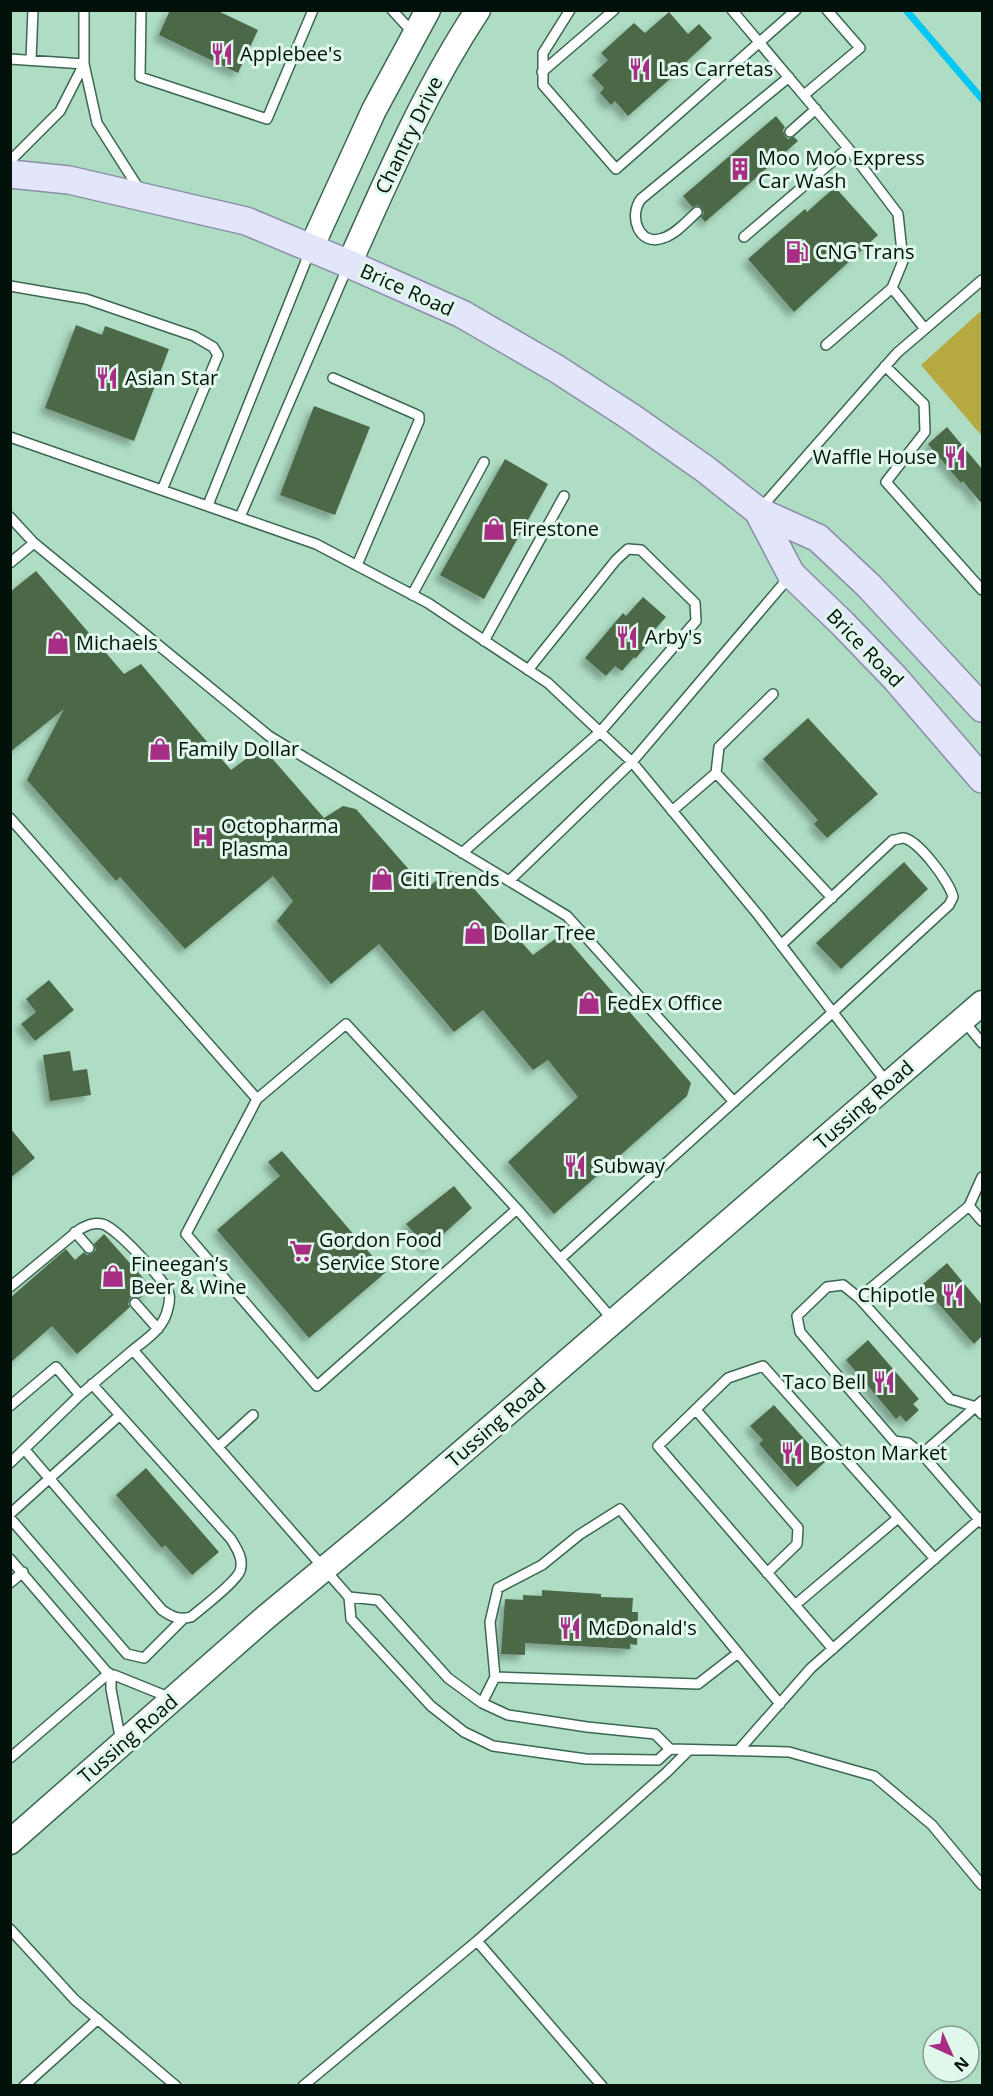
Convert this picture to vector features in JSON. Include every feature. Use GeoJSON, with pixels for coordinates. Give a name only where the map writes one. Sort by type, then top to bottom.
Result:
{"type":"FeatureCollection","features":[{"type":"Feature","properties":{"kind":"main road","name":"Chantry Drive"},"geometry":{"type":"LineString","coordinates":[[311,248],[374,110],[428,10]]}},
{"type":"Feature","properties":{"kind":"main road","name":"Chantry Drive"},"geometry":{"type":"LineString","coordinates":[[349,264],[411,125],[452,50],[478,10]]}},
{"type":"Feature","properties":{"kind":"main road","name":"Brice Road"},"geometry":{"type":"LineString","coordinates":[[10,174],[69,180],[246,221],[462,314],[557,369],[632,417],[705,469],[758,511],[818,538],[869,586],[980,699]]}},
{"type":"Feature","properties":{"kind":"main road","name":"Brice Road"},"geometry":{"type":"LineString","coordinates":[[758,511],[791,574],[895,678],[982,779]]}},
{"type":"Feature","properties":{"kind":"main road","name":"Tussing Road"},"geometry":{"type":"LineString","coordinates":[[10,1842],[982,1003]]}},
{"type":"Feature","properties":{"kind":"lane"},"geometry":{"type":"LineString","coordinates":[[31,60],[33,10]]}},
{"type":"Feature","properties":{"kind":"lane"},"geometry":{"type":"LineString","coordinates":[[84,10],[84,64],[98,123],[144,196]]}},
{"type":"Feature","properties":{"kind":"lane"},"geometry":{"type":"LineString","coordinates":[[141,10],[140,77],[267,119],[313,10]]}},
{"type":"Feature","properties":{"kind":"lane"},"geometry":{"type":"LineString","coordinates":[[392,10],[414,34]]}},
{"type":"Feature","properties":{"kind":"lane"},"geometry":{"type":"LineString","coordinates":[[570,10],[543,53],[543,85],[616,170],[796,10]]}},
{"type":"Feature","properties":{"kind":"lane"},"geometry":{"type":"LineString","coordinates":[[542,72],[614,10]]}},
{"type":"Feature","properties":{"kind":"lane"},"geometry":{"type":"LineString","coordinates":[[732,10],[848,148],[898,214],[903,261],[892,288],[826,345]]}},
{"type":"Feature","properties":{"kind":"lane"},"geometry":{"type":"LineString","coordinates":[[804,95],[860,48],[827,10]]}},
{"type":"Feature","properties":{"kind":"lane"},"geometry":{"type":"LineString","coordinates":[[10,59],[84,64]]}},
{"type":"Feature","properties":{"kind":"lane"},"geometry":{"type":"LineString","coordinates":[[10,160],[60,111],[84,64]]}},
{"type":"Feature","properties":{"kind":"lane"},"geometry":{"type":"LineString","coordinates":[[697,212],[672,234],[663,239],[653,240],[646,237],[640,230],[634,215],[641,199],[789,77]]}},
{"type":"Feature","properties":{"kind":"lane"},"geometry":{"type":"LineString","coordinates":[[790,132],[816,109]]}},
{"type":"Feature","properties":{"kind":"lane"},"geometry":{"type":"LineString","coordinates":[[744,237],[848,148]]}},
{"type":"Feature","properties":{"kind":"lane"},"geometry":{"type":"LineString","coordinates":[[208,505],[311,248]]}},
{"type":"Feature","properties":{"kind":"lane"},"geometry":{"type":"LineString","coordinates":[[240,517],[349,264]]}},
{"type":"Feature","properties":{"kind":"lane"},"geometry":{"type":"LineString","coordinates":[[758,511],[897,353],[982,280]]}},
{"type":"Feature","properties":{"kind":"lane"},"geometry":{"type":"LineString","coordinates":[[10,286],[86,299],[194,336],[213,348],[218,355],[162,490]]}},
{"type":"Feature","properties":{"kind":"lane"},"geometry":{"type":"LineString","coordinates":[[892,288],[925,329]]}},
{"type":"Feature","properties":{"kind":"lane"},"geometry":{"type":"LineString","coordinates":[[885,366],[924,404],[925,432],[886,482],[982,590]]}},
{"type":"Feature","properties":{"kind":"lane"},"geometry":{"type":"LineString","coordinates":[[333,378],[419,416],[419,421],[357,565]]}},
{"type":"Feature","properties":{"kind":"lane"},"geometry":{"type":"LineString","coordinates":[[10,437],[316,544],[412,594],[548,683],[632,762],[782,945],[888,1085]]}},
{"type":"Feature","properties":{"kind":"lane"},"geometry":{"type":"LineString","coordinates":[[412,594],[484,462]]}},
{"type":"Feature","properties":{"kind":"lane"},"geometry":{"type":"LineString","coordinates":[[484,640],[564,496]]}},
{"type":"Feature","properties":{"kind":"lane"},"geometry":{"type":"LineString","coordinates":[[10,517],[34,543],[269,736],[567,916],[734,1102]]}},
{"type":"Feature","properties":{"kind":"lane"},"geometry":{"type":"LineString","coordinates":[[10,563],[34,543]]}},
{"type":"Feature","properties":{"kind":"lane"},"geometry":{"type":"LineString","coordinates":[[462,853],[600,732],[696,621],[695,603],[641,550],[628,549],[616,560],[528,670]]}},
{"type":"Feature","properties":{"kind":"lane"},"geometry":{"type":"LineString","coordinates":[[509,881],[632,762],[791,574]]}},
{"type":"Feature","properties":{"kind":"lane"},"geometry":{"type":"LineString","coordinates":[[672,811],[716,773],[718,747],[773,694]]}},
{"type":"Feature","properties":{"kind":"lane"},"geometry":{"type":"LineString","coordinates":[[716,773],[832,898]]}},
{"type":"Feature","properties":{"kind":"lane"},"geometry":{"type":"LineString","coordinates":[[10,818],[257,1099]]}},
{"type":"Feature","properties":{"kind":"lane"},"geometry":{"type":"LineString","coordinates":[[560,1259],[949,905],[953,897],[951,889],[944,876],[913,843],[904,838],[893,840],[782,945]]}},
{"type":"Feature","properties":{"kind":"lane"},"geometry":{"type":"LineString","coordinates":[[963,1020],[982,1043]]}},
{"type":"Feature","properties":{"kind":"lane"},"geometry":{"type":"LineString","coordinates":[[517,1209],[316,1386],[186,1234],[257,1099],[346,1024],[517,1209],[615,1321]]}},
{"type":"Feature","properties":{"kind":"lane"},"geometry":{"type":"LineString","coordinates":[[860,1298],[969,1206],[982,1177]]}},
{"type":"Feature","properties":{"kind":"lane"},"geometry":{"type":"LineString","coordinates":[[969,1206],[982,1221]]}},
{"type":"Feature","properties":{"kind":"lane"},"geometry":{"type":"LineString","coordinates":[[10,1287],[75,1233],[93,1223],[105,1224],[116,1232],[159,1277],[169,1293],[169,1306],[158,1329],[92,1384],[10,1463]]}},
{"type":"Feature","properties":{"kind":"lane"},"geometry":{"type":"LineString","coordinates":[[75,1233],[89,1248]]}},
{"type":"Feature","properties":{"kind":"lane"},"geometry":{"type":"LineString","coordinates":[[738,1751],[811,1668],[934,1559],[982,1520],[922,1454],[908,1443],[894,1441],[800,1332],[797,1316],[827,1287],[843,1285],[860,1298],[950,1399],[980,1407]]}},
{"type":"Feature","properties":{"kind":"lane"},"geometry":{"type":"LineString","coordinates":[[135,1303],[158,1329]]}},
{"type":"Feature","properties":{"kind":"lane"},"geometry":{"type":"LineString","coordinates":[[133,1350],[349,1597],[351,1619],[431,1706],[464,1732],[493,1746],[586,1759],[658,1760],[670,1749]]}},
{"type":"Feature","properties":{"kind":"lane"},"geometry":{"type":"LineString","coordinates":[[833,1649],[658,1446],[728,1378],[763,1366],[934,1559]]}},
{"type":"Feature","properties":{"kind":"lane"},"geometry":{"type":"LineString","coordinates":[[10,1406],[56,1367],[80,1395]]}},
{"type":"Feature","properties":{"kind":"lane"},"geometry":{"type":"LineString","coordinates":[[25,1450],[162,1610],[173,1617],[183,1619],[191,1617],[233,1580],[240,1572],[240,1552],[231,1539],[92,1384]]}},
{"type":"Feature","properties":{"kind":"lane"},"geometry":{"type":"LineString","coordinates":[[922,1454],[980,1407]]}},
{"type":"Feature","properties":{"kind":"lane"},"geometry":{"type":"LineString","coordinates":[[696,1410],[798,1528],[797,1544],[767,1573]]}},
{"type":"Feature","properties":{"kind":"lane"},"geometry":{"type":"LineString","coordinates":[[120,1415],[10,1516],[127,1654],[144,1658],[183,1619]]}},
{"type":"Feature","properties":{"kind":"lane"},"geometry":{"type":"LineString","coordinates":[[218,1447],[253,1415]]}},
{"type":"Feature","properties":{"kind":"lane"},"geometry":{"type":"LineString","coordinates":[[482,1703],[495,1677],[490,1622],[498,1588],[542,1565],[579,1535],[620,1509],[780,1704]]}},
{"type":"Feature","properties":{"kind":"lane"},"geometry":{"type":"LineString","coordinates":[[795,1605],[898,1518]]}},
{"type":"Feature","properties":{"kind":"lane"},"geometry":{"type":"LineString","coordinates":[[10,1559],[110,1675],[174,1699]]}},
{"type":"Feature","properties":{"kind":"lane"},"geometry":{"type":"LineString","coordinates":[[10,1583],[23,1572]]}},
{"type":"Feature","properties":{"kind":"lane"},"geometry":{"type":"LineString","coordinates":[[349,1597],[378,1600],[448,1678],[482,1703],[508,1715],[655,1734],[670,1749],[789,1752],[874,1776],[932,1825],[982,1885]]}},
{"type":"Feature","properties":{"kind":"lane"},"geometry":{"type":"LineString","coordinates":[[495,1677],[698,1684],[738,1653]]}},
{"type":"Feature","properties":{"kind":"lane"},"geometry":{"type":"LineString","coordinates":[[110,1675],[122,1744]]}},
{"type":"Feature","properties":{"kind":"lane"},"geometry":{"type":"LineString","coordinates":[[10,1758],[110,1675]]}},
{"type":"Feature","properties":{"kind":"lane"},"geometry":{"type":"LineString","coordinates":[[303,2085],[477,1941],[689,1750]]}},
{"type":"Feature","properties":{"kind":"lane"},"geometry":{"type":"LineString","coordinates":[[10,1929],[75,2000],[176,2085]]}},
{"type":"Feature","properties":{"kind":"lane"},"geometry":{"type":"LineString","coordinates":[[477,1941],[602,2085]]}},
{"type":"Feature","properties":{"kind":"lane"},"geometry":{"type":"LineString","coordinates":[[24,2085],[98,2019]]}},
{"type":"Feature","properties":{"kind":"shaded area"},"geometry":{"type":"Polygon","coordinates":[[[982,310],[982,436],[921,365],[982,310]]]}},
{"type":"Feature","properties":{"kind":"building","name":"Applebee's"},"geometry":{"type":"Polygon","coordinates":[[[170,10],[216,10],[258,30],[238,73],[159,35],[170,10]]]}},
{"type":"Feature","properties":{"kind":"building","name":"Las Carretas"},"geometry":{"type":"Polygon","coordinates":[[[669,12],[688,34],[699,24],[712,38],[687,61],[688,63],[628,116],[615,101],[611,105],[600,93],[604,88],[592,75],[608,60],[601,53],[634,23],[645,33],[669,12]]]}},
{"type":"Feature","properties":{"kind":"building","name":"Moo Moo Express Car Wash"},"geometry":{"type":"Polygon","coordinates":[[[776,116],[785,127],[783,130],[785,136],[788,139],[794,137],[798,141],[705,222],[701,217],[704,213],[702,208],[698,205],[692,207],[683,196],[776,116]]]}},
{"type":"Feature","properties":{"kind":"building"},"geometry":{"type":"Polygon","coordinates":[[[835,187],[878,235],[794,312],[748,259],[805,209],[807,212],[835,187]]]}},
{"type":"Feature","properties":{"kind":"building","name":"Asian Star"},"geometry":{"type":"Polygon","coordinates":[[[76,325],[102,335],[105,326],[169,349],[134,441],[45,408],[76,325]]]}},
{"type":"Feature","properties":{"kind":"building"},"geometry":{"type":"Polygon","coordinates":[[[314,406],[370,427],[335,515],[280,495],[314,406]]]}},
{"type":"Feature","properties":{"kind":"building","name":"Waffle House"},"geometry":{"type":"Polygon","coordinates":[[[947,427],[982,469],[982,504],[928,444],[947,427]]]}},
{"type":"Feature","properties":{"kind":"building","name":"Firestone"},"geometry":{"type":"Polygon","coordinates":[[[505,459],[548,484],[484,599],[440,575],[505,459]]]}},
{"type":"Feature","properties":{"kind":"building"},"geometry":{"type":"Polygon","coordinates":[[[36,571],[124,674],[141,664],[231,770],[250,756],[270,756],[324,818],[343,806],[356,809],[426,889],[448,871],[460,873],[533,955],[555,939],[566,938],[691,1083],[687,1096],[554,1214],[508,1162],[578,1097],[548,1060],[533,1070],[483,1010],[454,1032],[379,944],[331,984],[277,921],[293,901],[273,876],[185,949],[120,877],[116,881],[27,780],[64,709],[10,752],[10,592],[36,571]]]}},
{"type":"Feature","properties":{"kind":"building","name":"Arby's"},"geometry":{"type":"Polygon","coordinates":[[[643,597],[666,617],[650,635],[653,638],[635,659],[634,657],[622,671],[615,666],[606,676],[585,658],[623,613],[626,616],[643,597]]]}},
{"type":"Feature","properties":{"kind":"building"},"geometry":{"type":"Polygon","coordinates":[[[808,718],[878,794],[827,838],[814,824],[818,820],[763,759],[808,718]]]}},
{"type":"Feature","properties":{"kind":"building"},"geometry":{"type":"Polygon","coordinates":[[[904,862],[928,889],[841,969],[816,943],[904,862]]]}},
{"type":"Feature","properties":{"kind":"building"},"geometry":{"type":"Polygon","coordinates":[[[49,980],[74,1010],[35,1041],[21,1024],[36,1012],[26,999],[49,980]]]}},
{"type":"Feature","properties":{"kind":"building"},"geometry":{"type":"Polygon","coordinates":[[[70,1051],[73,1071],[87,1069],[91,1095],[50,1101],[43,1055],[70,1051]]]}},
{"type":"Feature","properties":{"kind":"building"},"geometry":{"type":"Polygon","coordinates":[[[10,1128],[35,1158],[10,1178],[10,1128]]]}},
{"type":"Feature","properties":{"kind":"building","name":"Gordon Food Service Store"},"geometry":{"type":"Polygon","coordinates":[[[282,1151],[386,1272],[309,1338],[217,1230],[280,1176],[268,1162],[282,1151]]]}},
{"type":"Feature","properties":{"kind":"building"},"geometry":{"type":"Polygon","coordinates":[[[454,1186],[472,1208],[428,1248],[406,1224],[454,1186]]]}},
{"type":"Feature","properties":{"kind":"building"},"geometry":{"type":"Polygon","coordinates":[[[104,1234],[152,1288],[140,1298],[134,1296],[130,1298],[128,1304],[130,1307],[77,1354],[52,1326],[10,1363],[10,1298],[66,1249],[75,1260],[84,1252],[87,1255],[93,1253],[96,1250],[94,1244],[104,1234]]]}},
{"type":"Feature","properties":{"kind":"building","name":"Chipotle"},"geometry":{"type":"Polygon","coordinates":[[[947,1263],[982,1305],[982,1336],[974,1344],[922,1285],[947,1263]]]}},
{"type":"Feature","properties":{"kind":"building","name":"Taco Bell"},"geometry":{"type":"Polygon","coordinates":[[[868,1340],[919,1399],[913,1404],[919,1410],[906,1422],[900,1415],[896,1419],[846,1360],[868,1340]]]}},
{"type":"Feature","properties":{"kind":"building","name":"Boston Market"},"geometry":{"type":"Polygon","coordinates":[[[774,1405],[825,1462],[797,1487],[759,1444],[763,1440],[750,1426],[774,1405]]]}},
{"type":"Feature","properties":{"kind":"building"},"geometry":{"type":"Polygon","coordinates":[[[146,1468],[219,1552],[192,1575],[165,1545],[162,1548],[116,1495],[146,1468]]]}},
{"type":"Feature","properties":{"kind":"building","name":"McDonald's"},"geometry":{"type":"Polygon","coordinates":[[[542,1590],[601,1594],[601,1597],[633,1598],[632,1612],[638,1612],[637,1645],[630,1644],[630,1649],[525,1643],[525,1655],[501,1654],[505,1599],[523,1600],[523,1595],[542,1596],[542,1590]]]}},
{"type":"Feature","properties":{"kind":"waterway"},"geometry":{"type":"LineString","coordinates":[[906,10],[982,99]]}},
{"type":"Feature","properties":{"kind":"place","name":"Applebee's"},"geometry":{"type":"Point","coordinates":[222,54]}},
{"type":"Feature","properties":{"kind":"place","name":"Las Carretas"},"geometry":{"type":"Point","coordinates":[640,69]}},
{"type":"Feature","properties":{"kind":"place","name":"Moo Moo Express Car Wash"},"geometry":{"type":"Point","coordinates":[740,169]}},
{"type":"Feature","properties":{"kind":"place","name":"CNG Trans"},"geometry":{"type":"Point","coordinates":[797,252]}},
{"type":"Feature","properties":{"kind":"place","name":"Asian Star"},"geometry":{"type":"Point","coordinates":[107,378]}},
{"type":"Feature","properties":{"kind":"place","name":"Waffle House"},"geometry":{"type":"Point","coordinates":[955,457]}},
{"type":"Feature","properties":{"kind":"place","name":"Firestone"},"geometry":{"type":"Point","coordinates":[494,529]}},
{"type":"Feature","properties":{"kind":"place","name":"Arby's"},"geometry":{"type":"Point","coordinates":[627,637]}},
{"type":"Feature","properties":{"kind":"place","name":"Michaels"},"geometry":{"type":"Point","coordinates":[58,643]}},
{"type":"Feature","properties":{"kind":"place","name":"Family Dollar"},"geometry":{"type":"Point","coordinates":[160,749]}},
{"type":"Feature","properties":{"kind":"place","name":"Octopharma Plasma"},"geometry":{"type":"Point","coordinates":[203,837]}},
{"type":"Feature","properties":{"kind":"place","name":"Citi Trends"},"geometry":{"type":"Point","coordinates":[382,879]}},
{"type":"Feature","properties":{"kind":"place","name":"Dollar Tree"},"geometry":{"type":"Point","coordinates":[475,933]}},
{"type":"Feature","properties":{"kind":"place","name":"FedEx Office"},"geometry":{"type":"Point","coordinates":[589,1003]}},
{"type":"Feature","properties":{"kind":"place","name":"Subway"},"geometry":{"type":"Point","coordinates":[575,1166]}},
{"type":"Feature","properties":{"kind":"place","name":"Gordon Food Service Store"},"geometry":{"type":"Point","coordinates":[301,1251]}},
{"type":"Feature","properties":{"kind":"place","name":"Fineegan’s Beer & Wine"},"geometry":{"type":"Point","coordinates":[113,1276]}},
{"type":"Feature","properties":{"kind":"place","name":"Chipotle"},"geometry":{"type":"Point","coordinates":[953,1295]}},
{"type":"Feature","properties":{"kind":"place","name":"Taco Bell"},"geometry":{"type":"Point","coordinates":[884,1382]}},
{"type":"Feature","properties":{"kind":"place","name":"Boston Market"},"geometry":{"type":"Point","coordinates":[792,1453]}},
{"type":"Feature","properties":{"kind":"place","name":"McDonald's"},"geometry":{"type":"Point","coordinates":[570,1628]}}]}
